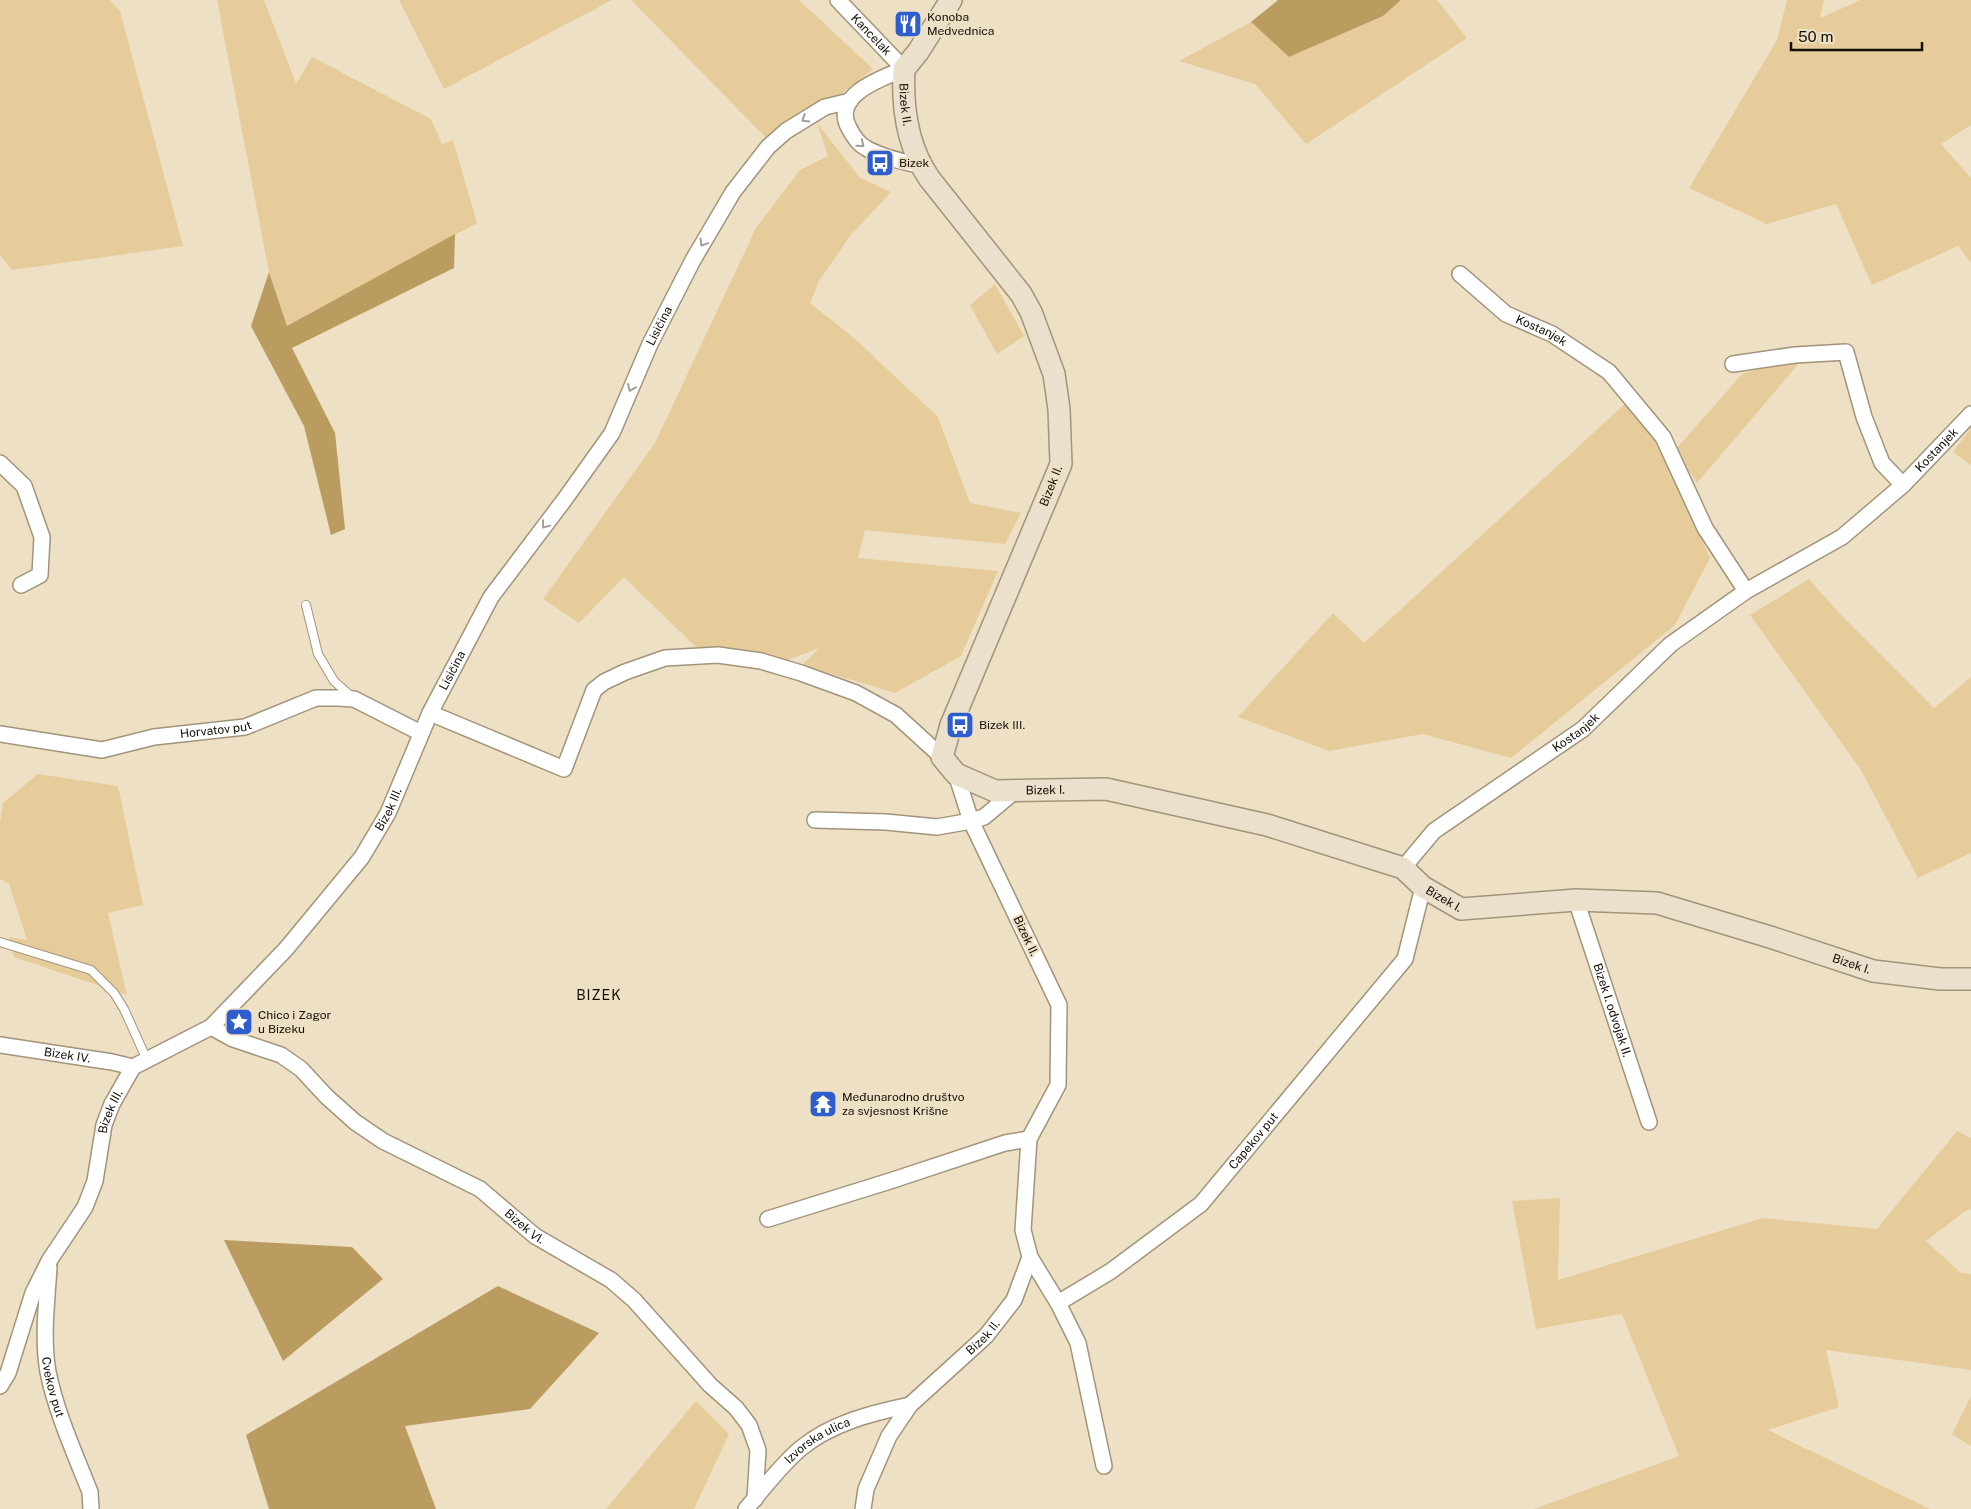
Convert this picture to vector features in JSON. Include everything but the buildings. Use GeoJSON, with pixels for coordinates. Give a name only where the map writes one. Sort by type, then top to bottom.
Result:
{"type":"FeatureCollection","features":[{"type":"Feature","properties":{"kind":"street","name":"Kancelak"},"geometry":{"type":"LineString","coordinates":[[838,0],[904,69]]}},
{"type":"Feature","properties":{"kind":"street","name":"Lisičina"},"geometry":{"type":"LineString","coordinates":[[430,713],[491,597],[612,433],[650,344],[692,260],[733,192],[768,147],[786,131],[824,107],[850,101],[863,88],[904,69],[918,52],[951,0]]}},
{"type":"Feature","properties":{"kind":"street","name":"Bizek II."},"geometry":{"type":"LineString","coordinates":[[863,1509],[866,1489],[889,1436],[910,1405],[986,1336],[1014,1300],[1030,1257],[1023,1230],[1028,1139],[1058,1085],[1059,1006],[971,821],[956,774],[942,757],[951,725],[1062,464],[1059,409],[1054,374],[1021,294],[921,166],[911,140],[905,114],[904,69]]}},
{"type":"Feature","properties":{"kind":"street"},"geometry":{"type":"LineString","coordinates":[[850,101],[846,112],[846,124],[854,138],[866,149],[886,157],[921,166]]}},
{"type":"Feature","properties":{"kind":"street","name":"Kostanjek"},"geometry":{"type":"LineString","coordinates":[[1460,274],[1506,314],[1552,334],[1609,372],[1663,437],[1705,528],[1746,591]]}},
{"type":"Feature","properties":{"kind":"street"},"geometry":{"type":"LineString","coordinates":[[1734,364],[1795,355],[1846,352],[1864,417],[1882,463],[1903,485]]}},
{"type":"Feature","properties":{"kind":"street","name":"Kostanjek"},"geometry":{"type":"LineString","coordinates":[[1403,868],[1434,831],[1583,729],[1671,644],[1746,591],[1842,537],[1903,485],[1971,414]]}},
{"type":"Feature","properties":{"kind":"street"},"geometry":{"type":"LineString","coordinates":[[0,463],[24,486],[42,537],[40,575],[21,585]]}},
{"type":"Feature","properties":{"kind":"street"},"geometry":{"type":"LineString","coordinates":[[430,713],[564,768],[594,690],[604,682],[665,658],[718,655],[761,660],[856,693],[896,715],[942,757]]}},
{"type":"Feature","properties":{"kind":"street","name":"Horvatov put"},"geometry":{"type":"LineString","coordinates":[[0,734],[102,750],[154,737],[245,727],[316,698],[354,699],[421,733]]}},
{"type":"Feature","properties":{"kind":"street","name":"Bizek III."},"geometry":{"type":"LineString","coordinates":[[0,1386],[8,1373],[33,1293],[49,1261],[85,1207],[95,1181],[104,1125],[112,1104],[133,1067],[211,1027],[286,950],[362,857],[388,813],[430,713]]}},
{"type":"Feature","properties":{"kind":"street","name":"Bizek I."},"geometry":{"type":"LineString","coordinates":[[956,774],[996,791],[1106,790],[1267,825],[1403,868],[1423,888],[1461,909],[1576,900],[1657,903],[1770,937],[1873,971],[1940,979],[1971,979]]}},
{"type":"Feature","properties":{"kind":"street"},"geometry":{"type":"LineString","coordinates":[[815,820],[886,822],[937,827],[984,817],[1015,791]]}},
{"type":"Feature","properties":{"kind":"street","name":"Capekov put"},"geometry":{"type":"LineString","coordinates":[[1058,1303],[1111,1271],[1201,1204],[1405,959],[1423,888]]}},
{"type":"Feature","properties":{"kind":"street","name":"Bizek I. odvojak II."},"geometry":{"type":"LineString","coordinates":[[1576,900],[1649,1122]]}},
{"type":"Feature","properties":{"kind":"street","name":"Bizek VI."},"geometry":{"type":"LineString","coordinates":[[211,1027],[233,1039],[281,1055],[301,1069],[327,1097],[355,1122],[383,1141],[480,1189],[535,1236],[611,1280],[634,1300],[710,1385],[736,1408],[749,1425],[758,1450],[751,1504]]}},
{"type":"Feature","properties":{"kind":"street","name":"Bizek IV."},"geometry":{"type":"LineString","coordinates":[[0,1045],[112,1062],[133,1067]]}},
{"type":"Feature","properties":{"kind":"street"},"geometry":{"type":"LineString","coordinates":[[768,1219],[890,1182],[1005,1142],[1028,1139]]}},
{"type":"Feature","properties":{"kind":"street"},"geometry":{"type":"LineString","coordinates":[[1030,1257],[1058,1303],[1078,1343],[1104,1466]]}},
{"type":"Feature","properties":{"kind":"street","name":"Cvekov put"},"geometry":{"type":"LineString","coordinates":[[49,1261],[46,1344],[48,1370],[54,1394],[90,1492],[91,1509]]}},
{"type":"Feature","properties":{"kind":"street","name":"Izvorska ulica"},"geometry":{"type":"LineString","coordinates":[[751,1504],[801,1448],[824,1433],[869,1414],[910,1405]]}},
{"type":"Feature","properties":{"kind":"lane"},"geometry":{"type":"LineString","coordinates":[[306,605],[318,654],[334,681],[354,699]]}},
{"type":"Feature","properties":{"kind":"lane"},"geometry":{"type":"LineString","coordinates":[[0,942],[91,970],[114,993],[147,1060]]}},
{"type":"Feature","properties":{"kind":"shaded area"},"geometry":{"type":"Polygon","coordinates":[[[0,0],[109,0],[120,11],[183,246],[12,270],[0,255],[0,0]]]}},
{"type":"Feature","properties":{"kind":"shaded area"},"geometry":{"type":"Polygon","coordinates":[[[217,0],[264,0],[296,84],[312,57],[431,119],[442,144],[453,140],[477,223],[287,326],[269,272],[217,0]]]}},
{"type":"Feature","properties":{"kind":"shaded area"},"geometry":{"type":"Polygon","coordinates":[[[399,0],[612,0],[444,89],[399,0]]]}},
{"type":"Feature","properties":{"kind":"shaded area"},"geometry":{"type":"Polygon","coordinates":[[[631,0],[799,0],[873,69],[775,147],[631,0]]]}},
{"type":"Feature","properties":{"kind":"shaded area"},"geometry":{"type":"Polygon","coordinates":[[[1278,0],[1401,0],[1383,16],[1289,57],[1251,22],[1278,0]]]}},
{"type":"Feature","properties":{"kind":"shaded area"},"geometry":{"type":"Polygon","coordinates":[[[1401,0],[1437,0],[1467,38],[1306,144],[1255,84],[1179,61],[1251,22],[1289,57],[1383,16],[1401,0]]]}},
{"type":"Feature","properties":{"kind":"shaded area"},"geometry":{"type":"Polygon","coordinates":[[[1787,0],[1824,0],[1820,18],[1861,0],[1971,0],[1971,125],[1941,144],[1971,178],[1971,263],[1958,246],[1872,285],[1836,204],[1767,224],[1689,188],[1777,40],[1787,0]]]}},
{"type":"Feature","properties":{"kind":"shaded area"},"geometry":{"type":"Polygon","coordinates":[[[817,123],[860,178],[891,192],[850,236],[819,281],[810,303],[853,337],[938,417],[970,503],[1021,513],[1005,544],[865,530],[858,558],[998,571],[961,656],[895,693],[802,665],[820,648],[772,666],[705,656],[624,577],[579,623],[543,599],[655,443],[756,228],[800,170],[828,156],[817,123]]]}},
{"type":"Feature","properties":{"kind":"shaded area"},"geometry":{"type":"Polygon","coordinates":[[[455,234],[454,268],[292,348],[335,433],[345,529],[331,535],[304,426],[251,326],[269,272],[287,326],[455,234]]]}},
{"type":"Feature","properties":{"kind":"shaded area"},"geometry":{"type":"Polygon","coordinates":[[[995,284],[1024,336],[997,354],[970,305],[995,284]]]}},
{"type":"Feature","properties":{"kind":"shaded area"},"geometry":{"type":"Polygon","coordinates":[[[1801,361],[1697,483],[1675,450],[1743,373],[1801,361]]]}},
{"type":"Feature","properties":{"kind":"shaded area"},"geometry":{"type":"Polygon","coordinates":[[[1627,402],[1660,446],[1710,558],[1675,625],[1511,758],[1423,734],[1329,751],[1238,717],[1333,613],[1364,643],[1627,402]]]}},
{"type":"Feature","properties":{"kind":"shaded area"},"geometry":{"type":"Polygon","coordinates":[[[1971,428],[1971,465],[1953,452],[1971,428]]]}},
{"type":"Feature","properties":{"kind":"shaded area"},"geometry":{"type":"Polygon","coordinates":[[[1809,579],[1839,613],[1934,708],[1971,677],[1971,853],[1918,878],[1861,770],[1750,615],[1809,579]]]}},
{"type":"Feature","properties":{"kind":"shaded area"},"geometry":{"type":"Polygon","coordinates":[[[38,774],[118,786],[143,905],[108,913],[127,995],[14,957],[9,937],[27,940],[9,884],[0,879],[0,822],[3,803],[38,774]]]}},
{"type":"Feature","properties":{"kind":"shaded area"},"geometry":{"type":"Polygon","coordinates":[[[1957,1131],[1971,1138],[1971,1209],[1964,1212],[1926,1241],[1961,1273],[1971,1274],[1971,1370],[1826,1350],[1839,1407],[1768,1430],[1930,1509],[1534,1509],[1679,1456],[1622,1314],[1536,1329],[1512,1201],[1560,1198],[1558,1280],[1763,1218],[1877,1229],[1957,1131]]]}},
{"type":"Feature","properties":{"kind":"shaded area"},"geometry":{"type":"Polygon","coordinates":[[[224,1240],[352,1247],[383,1279],[283,1361],[224,1240]]]}},
{"type":"Feature","properties":{"kind":"shaded area"},"geometry":{"type":"Polygon","coordinates":[[[498,1286],[599,1333],[530,1409],[405,1426],[436,1509],[269,1509],[246,1435],[498,1286]]]}},
{"type":"Feature","properties":{"kind":"shaded area"},"geometry":{"type":"Polygon","coordinates":[[[1971,1396],[1971,1446],[1952,1434],[1971,1396]]]}},
{"type":"Feature","properties":{"kind":"shaded area"},"geometry":{"type":"Polygon","coordinates":[[[696,1401],[729,1434],[694,1509],[606,1509],[696,1401]]]}},
{"type":"Feature","properties":{"kind":"place","name":"Konoba Medvednica"},"geometry":{"type":"Point","coordinates":[908,24]}},
{"type":"Feature","properties":{"kind":"place","name":"Bizek"},"geometry":{"type":"Point","coordinates":[880,163]}},
{"type":"Feature","properties":{"kind":"place","name":"Bizek III."},"geometry":{"type":"Point","coordinates":[960,725]}},
{"type":"Feature","properties":{"kind":"place","name":"Chico i Zagor u Bizeku"},"geometry":{"type":"Point","coordinates":[239,1022]}},
{"type":"Feature","properties":{"kind":"place","name":"Međunarodno društvo za svjesnost Krišne"},"geometry":{"type":"Point","coordinates":[823,1104]}},
{"type":"Feature","properties":{"kind":"district","name":"BIZEK"},"geometry":{"type":"Point","coordinates":[599,995]}}]}
